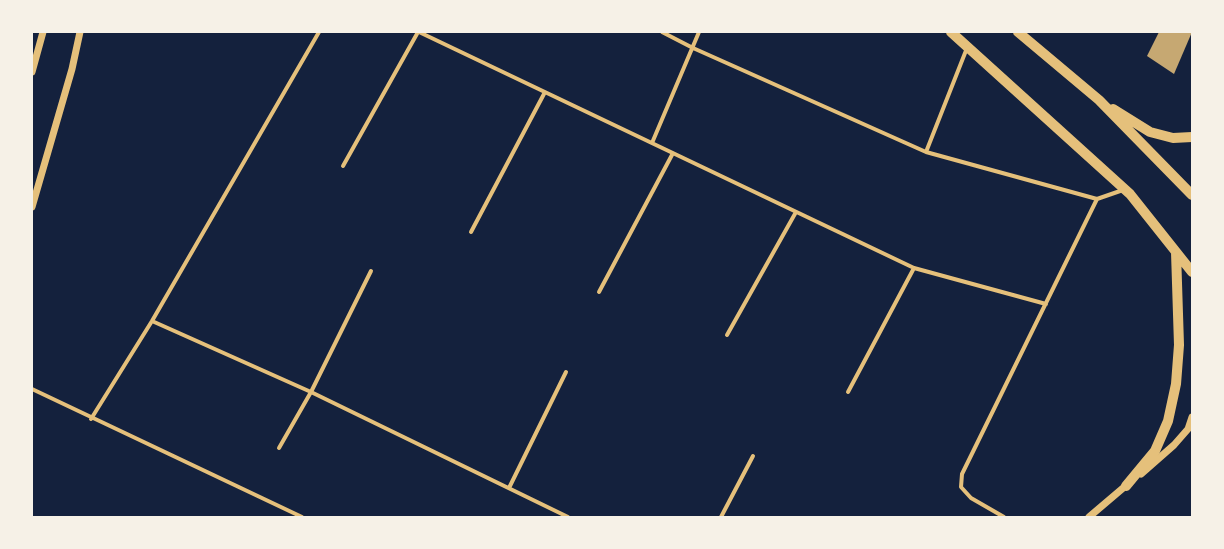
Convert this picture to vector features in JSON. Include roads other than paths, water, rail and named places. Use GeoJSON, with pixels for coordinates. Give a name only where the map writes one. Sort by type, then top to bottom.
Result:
{"type":"FeatureCollection","features":[{"type":"Feature","properties":{"kind":"main road"},"geometry":{"type":"LineString","coordinates":[[951,32],[1124,189],[1192,272]]}},
{"type":"Feature","properties":{"kind":"main road"},"geometry":{"type":"LineString","coordinates":[[1018,32],[1099,100],[1192,195]]}},
{"type":"Feature","properties":{"kind":"main road"},"geometry":{"type":"LineString","coordinates":[[1099,100],[1150,132],[1173,138],[1192,137]]}},
{"type":"Feature","properties":{"kind":"main road"},"geometry":{"type":"LineString","coordinates":[[1126,486],[1155,452],[1168,421],[1176,384],[1179,345],[1176,252]]}},
{"type":"Feature","properties":{"kind":"street"},"geometry":{"type":"LineString","coordinates":[[32,72],[43,32]]}},
{"type":"Feature","properties":{"kind":"street"},"geometry":{"type":"LineString","coordinates":[[32,207],[72,70],[80,32]]}},
{"type":"Feature","properties":{"kind":"street"},"geometry":{"type":"LineString","coordinates":[[90,419],[152,321],[319,32]]}},
{"type":"Feature","properties":{"kind":"street"},"geometry":{"type":"LineString","coordinates":[[342,166],[419,32],[914,268],[1046,304]]}},
{"type":"Feature","properties":{"kind":"street"},"geometry":{"type":"LineString","coordinates":[[662,32],[693,48],[926,152],[1097,199],[1124,189]]}},
{"type":"Feature","properties":{"kind":"street"},"geometry":{"type":"LineString","coordinates":[[652,143],[699,32]]}},
{"type":"Feature","properties":{"kind":"street"},"geometry":{"type":"LineString","coordinates":[[926,152],[968,46]]}},
{"type":"Feature","properties":{"kind":"street"},"geometry":{"type":"LineString","coordinates":[[471,232],[545,92]]}},
{"type":"Feature","properties":{"kind":"street"},"geometry":{"type":"LineString","coordinates":[[599,292],[673,153]]}},
{"type":"Feature","properties":{"kind":"street"},"geometry":{"type":"LineString","coordinates":[[1004,517],[971,498],[961,487],[962,474],[1097,199]]}},
{"type":"Feature","properties":{"kind":"street"},"geometry":{"type":"LineString","coordinates":[[727,335],[796,212]]}},
{"type":"Feature","properties":{"kind":"street"},"geometry":{"type":"LineString","coordinates":[[848,392],[914,268]]}},
{"type":"Feature","properties":{"kind":"street"},"geometry":{"type":"LineString","coordinates":[[280,448],[311,392],[371,271]]}},
{"type":"Feature","properties":{"kind":"street"},"geometry":{"type":"LineString","coordinates":[[152,321],[311,392],[568,517]]}},
{"type":"Feature","properties":{"kind":"street"},"geometry":{"type":"LineString","coordinates":[[509,488],[566,372]]}},
{"type":"Feature","properties":{"kind":"street"},"geometry":{"type":"LineString","coordinates":[[32,389],[90,419],[302,517]]}},
{"type":"Feature","properties":{"kind":"street"},"geometry":{"type":"LineString","coordinates":[[1089,517],[1174,445],[1188,429],[1192,417]]}},
{"type":"Feature","properties":{"kind":"street"},"geometry":{"type":"LineString","coordinates":[[721,517],[753,456]]}}]}
